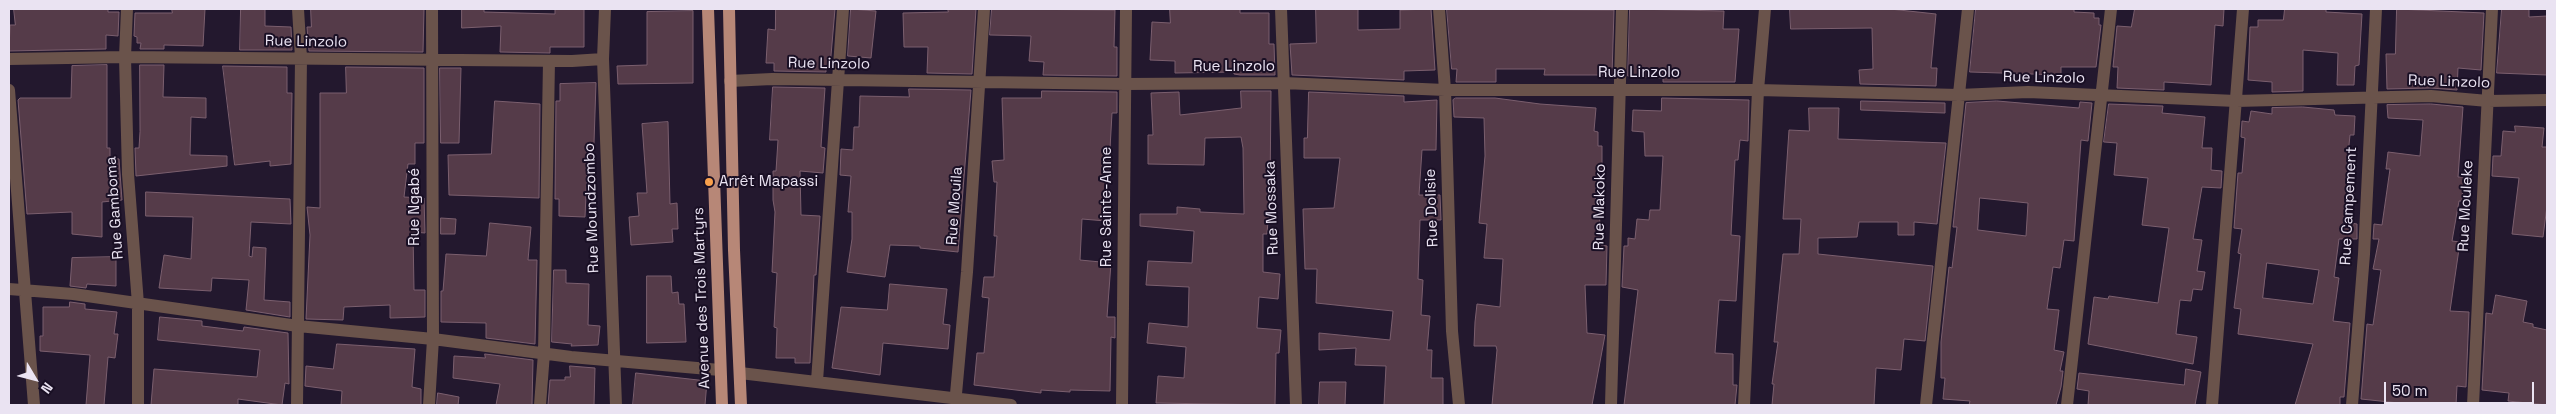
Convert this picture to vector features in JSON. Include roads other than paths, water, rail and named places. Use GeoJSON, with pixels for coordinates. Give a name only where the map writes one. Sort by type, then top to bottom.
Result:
{"type":"FeatureCollection","features":[{"type":"Feature","properties":{"kind":"main road","name":"Avenue des Trois Martyrs"},"geometry":{"type":"LineString","coordinates":[[708,9],[722,405]]}},
{"type":"Feature","properties":{"kind":"main road"},"geometry":{"type":"LineString","coordinates":[[728,9],[741,405]]}},
{"type":"Feature","properties":{"kind":"street","name":"Rue Gamboma"},"geometry":{"type":"LineString","coordinates":[[127,9],[128,174],[138,304],[138,405]]}},
{"type":"Feature","properties":{"kind":"street"},"geometry":{"type":"LineString","coordinates":[[298,9],[301,58],[298,405]]}},
{"type":"Feature","properties":{"kind":"street","name":"Rue Ngabé"},"geometry":{"type":"LineString","coordinates":[[429,405],[433,338],[432,9]]}},
{"type":"Feature","properties":{"kind":"street","name":"Rue Moundzombo"},"geometry":{"type":"LineString","coordinates":[[605,9],[603,59],[616,405]]}},
{"type":"Feature","properties":{"kind":"street"},"geometry":{"type":"LineString","coordinates":[[817,380],[843,9]]}},
{"type":"Feature","properties":{"kind":"street","name":"Rue Mouila"},"geometry":{"type":"LineString","coordinates":[[955,402],[967,272],[984,9]]}},
{"type":"Feature","properties":{"kind":"street","name":"Rue Sainte-Anne"},"geometry":{"type":"LineString","coordinates":[[1122,405],[1126,9]]}},
{"type":"Feature","properties":{"kind":"street","name":"Rue Mossaka"},"geometry":{"type":"LineString","coordinates":[[1281,9],[1296,405]]}},
{"type":"Feature","properties":{"kind":"street","name":"Rue Dolisie"},"geometry":{"type":"LineString","coordinates":[[1439,9],[1445,90],[1452,331],[1459,405]]}},
{"type":"Feature","properties":{"kind":"street","name":"Rue Makoko"},"geometry":{"type":"LineString","coordinates":[[1611,405],[1622,9]]}},
{"type":"Feature","properties":{"kind":"street"},"geometry":{"type":"LineString","coordinates":[[1744,405],[1758,90],[1765,9]]}},
{"type":"Feature","properties":{"kind":"street"},"geometry":{"type":"LineString","coordinates":[[1926,405],[1968,9]]}},
{"type":"Feature","properties":{"kind":"street"},"geometry":{"type":"LineString","coordinates":[[2068,405],[2111,9]]}},
{"type":"Feature","properties":{"kind":"street"},"geometry":{"type":"LineString","coordinates":[[2212,405],[2222,301],[2243,9]]}},
{"type":"Feature","properties":{"kind":"street","name":"Rue Campement"},"geometry":{"type":"LineString","coordinates":[[2352,405],[2364,254],[2370,97],[2376,9]]}},
{"type":"Feature","properties":{"kind":"street","name":"Rue Mouleke"},"geometry":{"type":"LineString","coordinates":[[2473,405],[2492,9]]}},
{"type":"Feature","properties":{"kind":"street","name":"Rue Linzolo"},"geometry":{"type":"LineString","coordinates":[[9,59],[126,57],[432,61],[603,59]]}},
{"type":"Feature","properties":{"kind":"street"},"geometry":{"type":"LineString","coordinates":[[540,405],[544,353],[549,61]]}},
{"type":"Feature","properties":{"kind":"street","name":"Rue Linzolo"},"geometry":{"type":"LineString","coordinates":[[730,81],[772,79],[1125,84],[1284,83],[1445,90],[1758,90],[1959,95],[2028,92],[2236,101],[2431,96],[2488,100],[2547,100]]}},
{"type":"Feature","properties":{"kind":"street"},"geometry":{"type":"LineString","coordinates":[[9,90],[34,405]]}},
{"type":"Feature","properties":{"kind":"street"},"geometry":{"type":"LineString","coordinates":[[9,289],[25,292],[73,294],[138,304],[204,311],[298,326],[433,338],[544,353],[720,370]]}},
{"type":"Feature","properties":{"kind":"street"},"geometry":{"type":"LineString","coordinates":[[740,373],[817,380],[955,402],[1011,405]]}},
{"type":"Feature","properties":{"kind":"place","name":"Arrêt Mapassi"},"geometry":{"type":"Point","coordinates":[709,182]}}]}
